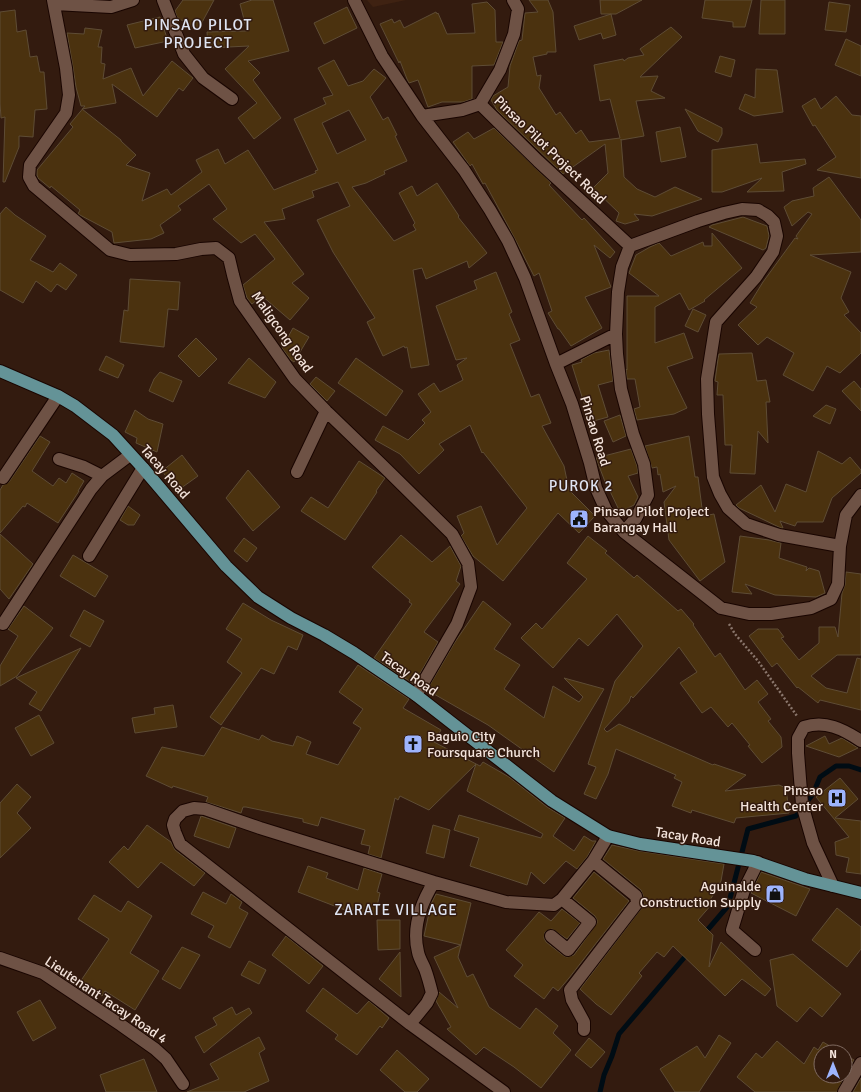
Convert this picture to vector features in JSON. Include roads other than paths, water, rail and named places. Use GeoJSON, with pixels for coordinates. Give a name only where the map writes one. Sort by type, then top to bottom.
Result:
{"type":"FeatureCollection","features":[{"type":"Feature","properties":{"kind":"main road","name":"Tacay Road"},"geometry":{"type":"LineString","coordinates":[[0,371],[58,396],[75,406],[113,435],[226,566],[258,598],[354,653],[416,695],[552,801],[608,836],[640,844],[756,862],[805,879],[861,893]]}},
{"type":"Feature","properties":{"kind":"street"},"geometry":{"type":"LineString","coordinates":[[53,2],[111,7],[133,0]]}},
{"type":"Feature","properties":{"kind":"street"},"geometry":{"type":"LineString","coordinates":[[163,0],[184,54],[203,78],[232,99]]}},
{"type":"Feature","properties":{"kind":"street"},"geometry":{"type":"LineString","coordinates":[[354,0],[382,56],[422,116],[462,110],[480,104]]}},
{"type":"Feature","properties":{"kind":"street","name":"Pinsao Pilot Project Road"},"geometry":{"type":"LineString","coordinates":[[513,0],[518,9],[514,34],[500,70],[480,104],[538,161],[630,246]]}},
{"type":"Feature","properties":{"kind":"street","name":"Maligcong Road"},"geometry":{"type":"LineString","coordinates":[[53,2],[66,68],[69,95],[66,113],[30,165],[28,177],[34,186],[110,250],[130,255],[176,254],[201,249],[216,248],[229,258],[240,301],[295,379],[452,534],[468,563],[472,587],[457,624],[416,695]]}},
{"type":"Feature","properties":{"kind":"street","name":"Pinsao Road"},"geometry":{"type":"LineString","coordinates":[[422,116],[464,170],[508,241],[525,278],[580,431],[596,488],[606,510],[624,532],[721,608],[748,614],[771,614],[811,608],[832,599],[838,584],[840,546],[846,515],[861,495]]}},
{"type":"Feature","properties":{"kind":"street"},"geometry":{"type":"LineString","coordinates":[[624,532],[636,518],[648,495],[644,464],[633,434],[621,389],[616,334],[618,292],[622,268],[630,246],[705,219],[742,209],[758,210],[774,222],[777,236],[773,252],[756,277],[716,322],[707,379],[713,478],[728,508],[746,524],[779,535],[840,546]]}},
{"type":"Feature","properties":{"kind":"street"},"geometry":{"type":"LineString","coordinates":[[556,364],[616,334]]}},
{"type":"Feature","properties":{"kind":"street"},"geometry":{"type":"LineString","coordinates":[[3,478],[58,396]]}},
{"type":"Feature","properties":{"kind":"street"},"geometry":{"type":"LineString","coordinates":[[297,472],[326,411]]}},
{"type":"Feature","properties":{"kind":"street"},"geometry":{"type":"LineString","coordinates":[[3,624],[91,489],[102,476],[130,455]]}},
{"type":"Feature","properties":{"kind":"street"},"geometry":{"type":"LineString","coordinates":[[59,459],[84,467],[102,476]]}},
{"type":"Feature","properties":{"kind":"street"},"geometry":{"type":"LineString","coordinates":[[89,556],[143,468]]}},
{"type":"Feature","properties":{"kind":"street"},"geometry":{"type":"LineString","coordinates":[[832,886],[813,843],[802,804],[798,738],[804,727],[814,723],[833,726],[861,740]]}},
{"type":"Feature","properties":{"kind":"street"},"geometry":{"type":"LineString","coordinates":[[504,1092],[410,1024],[180,844],[175,832],[174,819],[183,811],[194,808],[205,809],[260,828],[434,882],[506,902],[554,905],[562,899],[593,860],[608,836]]}},
{"type":"Feature","properties":{"kind":"street"},"geometry":{"type":"LineString","coordinates":[[584,1030],[584,1022],[572,1000],[570,990],[637,903],[636,896],[593,860]]}},
{"type":"Feature","properties":{"kind":"street"},"geometry":{"type":"LineString","coordinates":[[755,950],[732,930],[744,890],[756,862]]}},
{"type":"Feature","properties":{"kind":"street"},"geometry":{"type":"LineString","coordinates":[[410,1024],[427,1003],[432,993],[425,969],[418,954],[416,929],[425,897],[434,882]]}},
{"type":"Feature","properties":{"kind":"street"},"geometry":{"type":"LineString","coordinates":[[551,936],[568,950],[590,922],[562,899]]}},
{"type":"Feature","properties":{"kind":"street","name":"Lieutenant Tacay Road 4"},"geometry":{"type":"LineString","coordinates":[[0,958],[43,973],[122,1025],[166,1059],[184,1084]]}},
{"type":"Feature","properties":{"kind":"street"},"geometry":{"type":"LineString","coordinates":[[844,1092],[861,1063]]}},
{"type":"Feature","properties":{"kind":"waterway"},"geometry":{"type":"LineString","coordinates":[[704,934],[728,906],[748,829],[796,816],[813,794],[820,777],[836,766],[849,766],[861,770]]}},
{"type":"Feature","properties":{"kind":"waterway"},"geometry":{"type":"LineString","coordinates":[[600,1092],[604,1075],[619,1034],[689,952]]}},
{"type":"Feature","properties":{"kind":"place","name":"Pinsao Pilot Project Barangay Hall"},"geometry":{"type":"Point","coordinates":[579,519]}},
{"type":"Feature","properties":{"kind":"place","name":"Baguio City Foursquare Church"},"geometry":{"type":"Point","coordinates":[413,744]}},
{"type":"Feature","properties":{"kind":"place","name":"Pinsao Health Center"},"geometry":{"type":"Point","coordinates":[837,798]}},
{"type":"Feature","properties":{"kind":"place","name":"Aguinalde Construction Supply"},"geometry":{"type":"Point","coordinates":[775,894]}},
{"type":"Feature","properties":{"kind":"district","name":"PINSAO PILOT PROJECT"},"geometry":{"type":"Point","coordinates":[198,34]}},
{"type":"Feature","properties":{"kind":"district","name":"PUROK 2"},"geometry":{"type":"Point","coordinates":[581,486]}},
{"type":"Feature","properties":{"kind":"district","name":"ZARATE VILLAGE"},"geometry":{"type":"Point","coordinates":[396,910]}}]}
